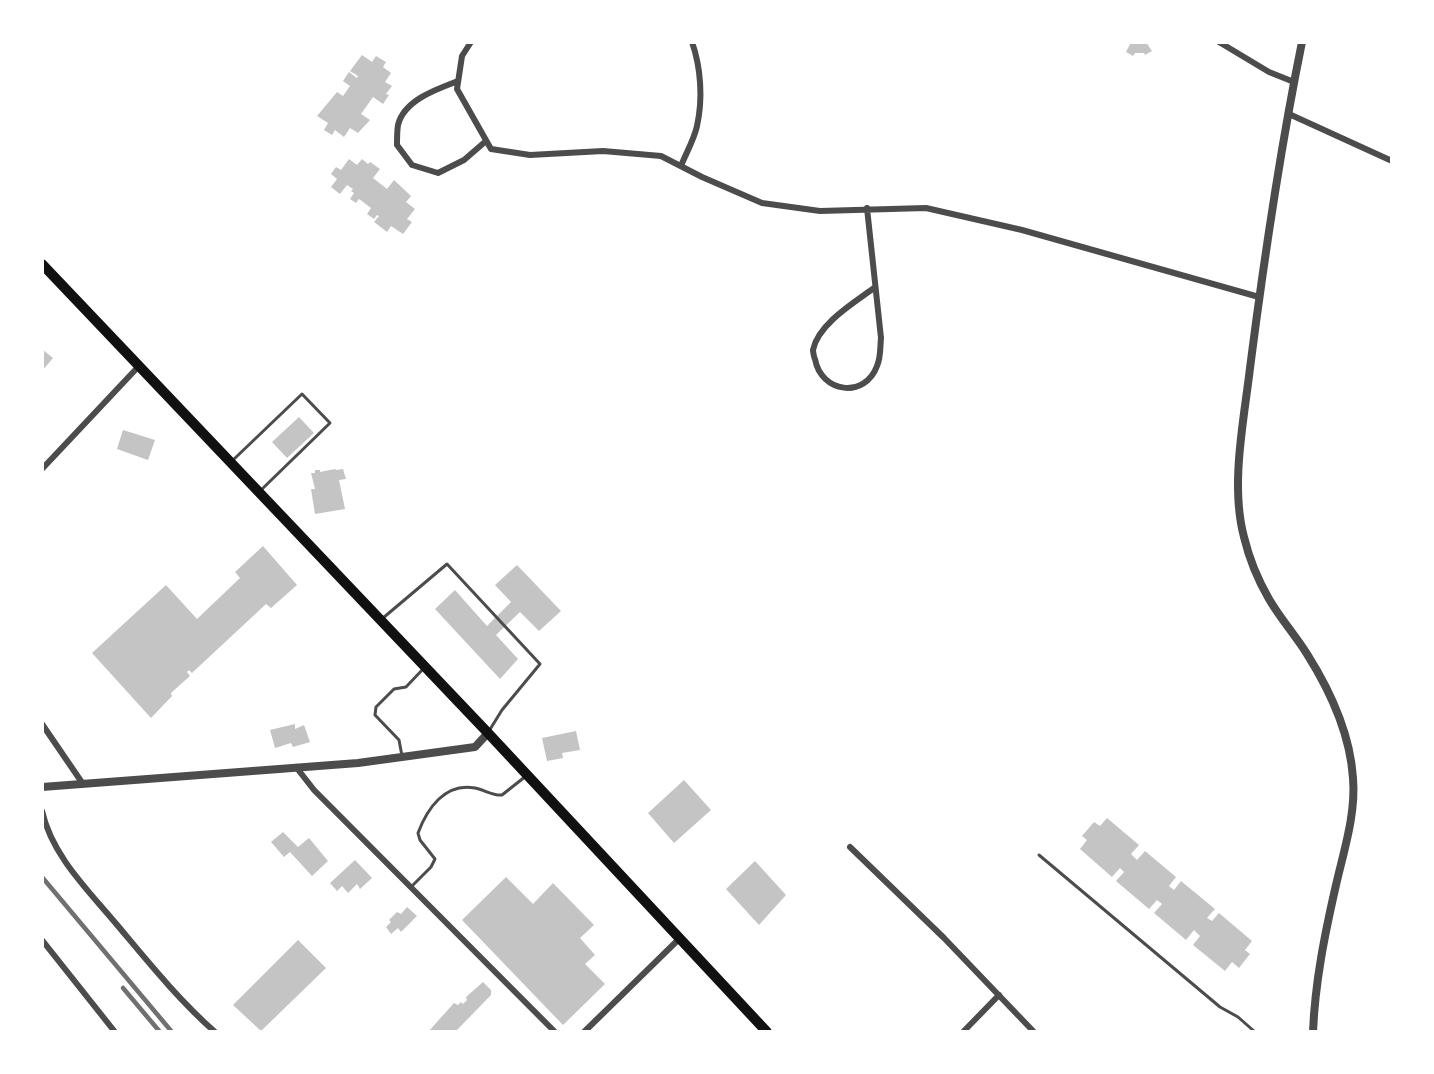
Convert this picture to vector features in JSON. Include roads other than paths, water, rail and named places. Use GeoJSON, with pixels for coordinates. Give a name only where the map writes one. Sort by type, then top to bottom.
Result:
{"type":"FeatureCollection","features":[{"type":"Feature","properties":{"kind":"highway"},"geometry":{"type":"LineString","coordinates":[[42,264],[488,733],[767,1032]]}},
{"type":"Feature","properties":{"kind":"street"},"geometry":{"type":"LineString","coordinates":[[471,42],[462,56],[457,89],[491,149],[530,155],[603,152],[661,156],[762,203],[820,211],[926,208],[1022,230],[1259,297]]}},
{"type":"Feature","properties":{"kind":"street"},"geometry":{"type":"LineString","coordinates":[[681,166],[697,127],[701,95],[697,57],[692,42]]}},
{"type":"Feature","properties":{"kind":"street"},"geometry":{"type":"LineString","coordinates":[[1219,42],[1269,72],[1294,82]]}},
{"type":"Feature","properties":{"kind":"street"},"geometry":{"type":"LineString","coordinates":[[1302,42],[1259,297],[1241,447],[1239,501],[1243,536],[1255,570],[1270,601],[1308,654],[1326,685],[1340,716],[1349,747],[1354,780],[1352,815],[1317,981],[1313,1032]]}},
{"type":"Feature","properties":{"kind":"street"},"geometry":{"type":"LineString","coordinates":[[458,81],[428,93],[407,109],[399,123],[397,145],[412,165],[438,173],[464,160],[486,141]]}},
{"type":"Feature","properties":{"kind":"street"},"geometry":{"type":"LineString","coordinates":[[1289,114],[1392,160]]}},
{"type":"Feature","properties":{"kind":"street"},"geometry":{"type":"LineString","coordinates":[[867,208],[881,338],[880,356],[877,368],[857,387],[842,388],[827,382],[817,371],[813,351],[821,334],[836,315],[874,288]]}},
{"type":"Feature","properties":{"kind":"street"},"geometry":{"type":"LineString","coordinates":[[42,469],[138,367]]}},
{"type":"Feature","properties":{"kind":"street"},"geometry":{"type":"LineString","coordinates":[[42,724],[83,784]]}},
{"type":"Feature","properties":{"kind":"street"},"geometry":{"type":"LineString","coordinates":[[42,787],[402,758],[475,747],[488,733]]}},
{"type":"Feature","properties":{"kind":"street"},"geometry":{"type":"LineString","coordinates":[[296,766],[314,790],[555,1032]]}},
{"type":"Feature","properties":{"kind":"street"},"geometry":{"type":"LineString","coordinates":[[42,811],[50,836],[78,878],[169,987],[215,1032]]}},
{"type":"Feature","properties":{"kind":"street"},"geometry":{"type":"LineString","coordinates":[[850,848],[937,930],[1034,1032]]}},
{"type":"Feature","properties":{"kind":"street"},"geometry":{"type":"LineString","coordinates":[[584,1032],[679,939]]}},
{"type":"Feature","properties":{"kind":"street"},"geometry":{"type":"LineString","coordinates":[[42,940],[115,1032]]}},
{"type":"Feature","properties":{"kind":"street"},"geometry":{"type":"LineString","coordinates":[[963,1032],[999,995]]}},
{"type":"Feature","properties":{"kind":"lane"},"geometry":{"type":"LineString","coordinates":[[230,462],[302,394],[330,423],[258,493]]}},
{"type":"Feature","properties":{"kind":"lane"},"geometry":{"type":"LineString","coordinates":[[381,621],[447,564],[540,664],[502,710],[488,733]]}},
{"type":"Feature","properties":{"kind":"lane"},"geometry":{"type":"LineString","coordinates":[[402,758],[399,740],[375,715],[376,707],[394,689],[406,687],[425,667]]}},
{"type":"Feature","properties":{"kind":"lane"},"geometry":{"type":"LineString","coordinates":[[411,887],[431,867],[435,859],[420,840],[418,833],[430,807],[441,796],[454,790],[472,788],[502,795],[527,775]]}},
{"type":"Feature","properties":{"kind":"lane"},"geometry":{"type":"LineString","coordinates":[[1039,855],[1220,1007],[1238,1017],[1255,1032]]}},
{"type":"Feature","properties":{"kind":"railway"},"geometry":{"type":"LineString","coordinates":[[42,877],[172,1032]]}},
{"type":"Feature","properties":{"kind":"railway"},"geometry":{"type":"LineString","coordinates":[[123,988],[160,1032]]}}]}
